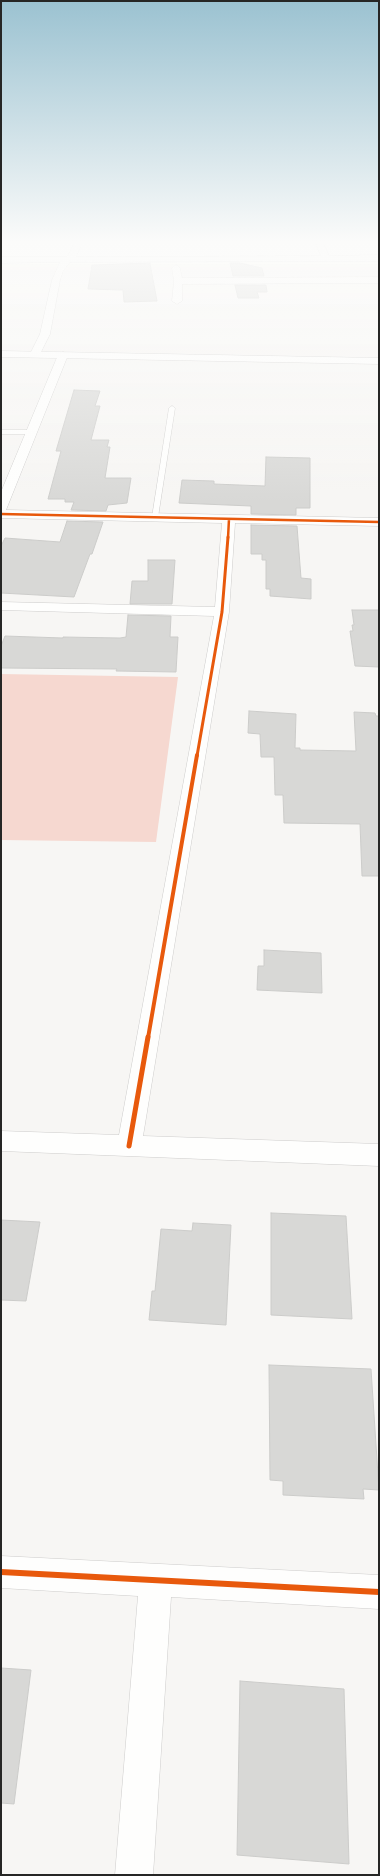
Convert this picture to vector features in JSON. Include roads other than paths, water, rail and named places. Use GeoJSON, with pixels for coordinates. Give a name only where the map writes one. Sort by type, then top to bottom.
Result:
{"type":"FeatureCollection","features":[{"type":"Feature","properties":{"kind":"main road"},"geometry":{"type":"LineString","coordinates":[[1,354],[379,361]]}},
{"type":"Feature","properties":{"kind":"street"},"geometry":{"type":"LineString","coordinates":[[35,354],[45,334],[46,328]]}},
{"type":"Feature","properties":{"kind":"street"},"geometry":{"type":"LineString","coordinates":[[1,508],[63,355]]}},
{"type":"Feature","properties":{"kind":"street"},"geometry":{"type":"LineString","coordinates":[[1,514],[379,522]]}},
{"type":"Feature","properties":{"kind":"street"},"geometry":{"type":"LineString","coordinates":[[128,1146],[222,612],[229,519]]}},
{"type":"Feature","properties":{"kind":"street"},"geometry":{"type":"LineString","coordinates":[[1,606],[222,612]]}},
{"type":"Feature","properties":{"kind":"street"},"geometry":{"type":"LineString","coordinates":[[1,1141],[379,1156]]}},
{"type":"Feature","properties":{"kind":"street"},"geometry":{"type":"LineString","coordinates":[[1,1572],[379,1592]]}},
{"type":"Feature","properties":{"kind":"street"},"geometry":{"type":"LineString","coordinates":[[134,1875],[156,1580]]}},
{"type":"Feature","properties":{"kind":"lane"},"geometry":{"type":"LineString","coordinates":[[155,517],[172,408]]}},
{"type":"Feature","properties":{"kind":"lane"},"geometry":{"type":"LineString","coordinates":[[1,432],[32,432]]}}]}
